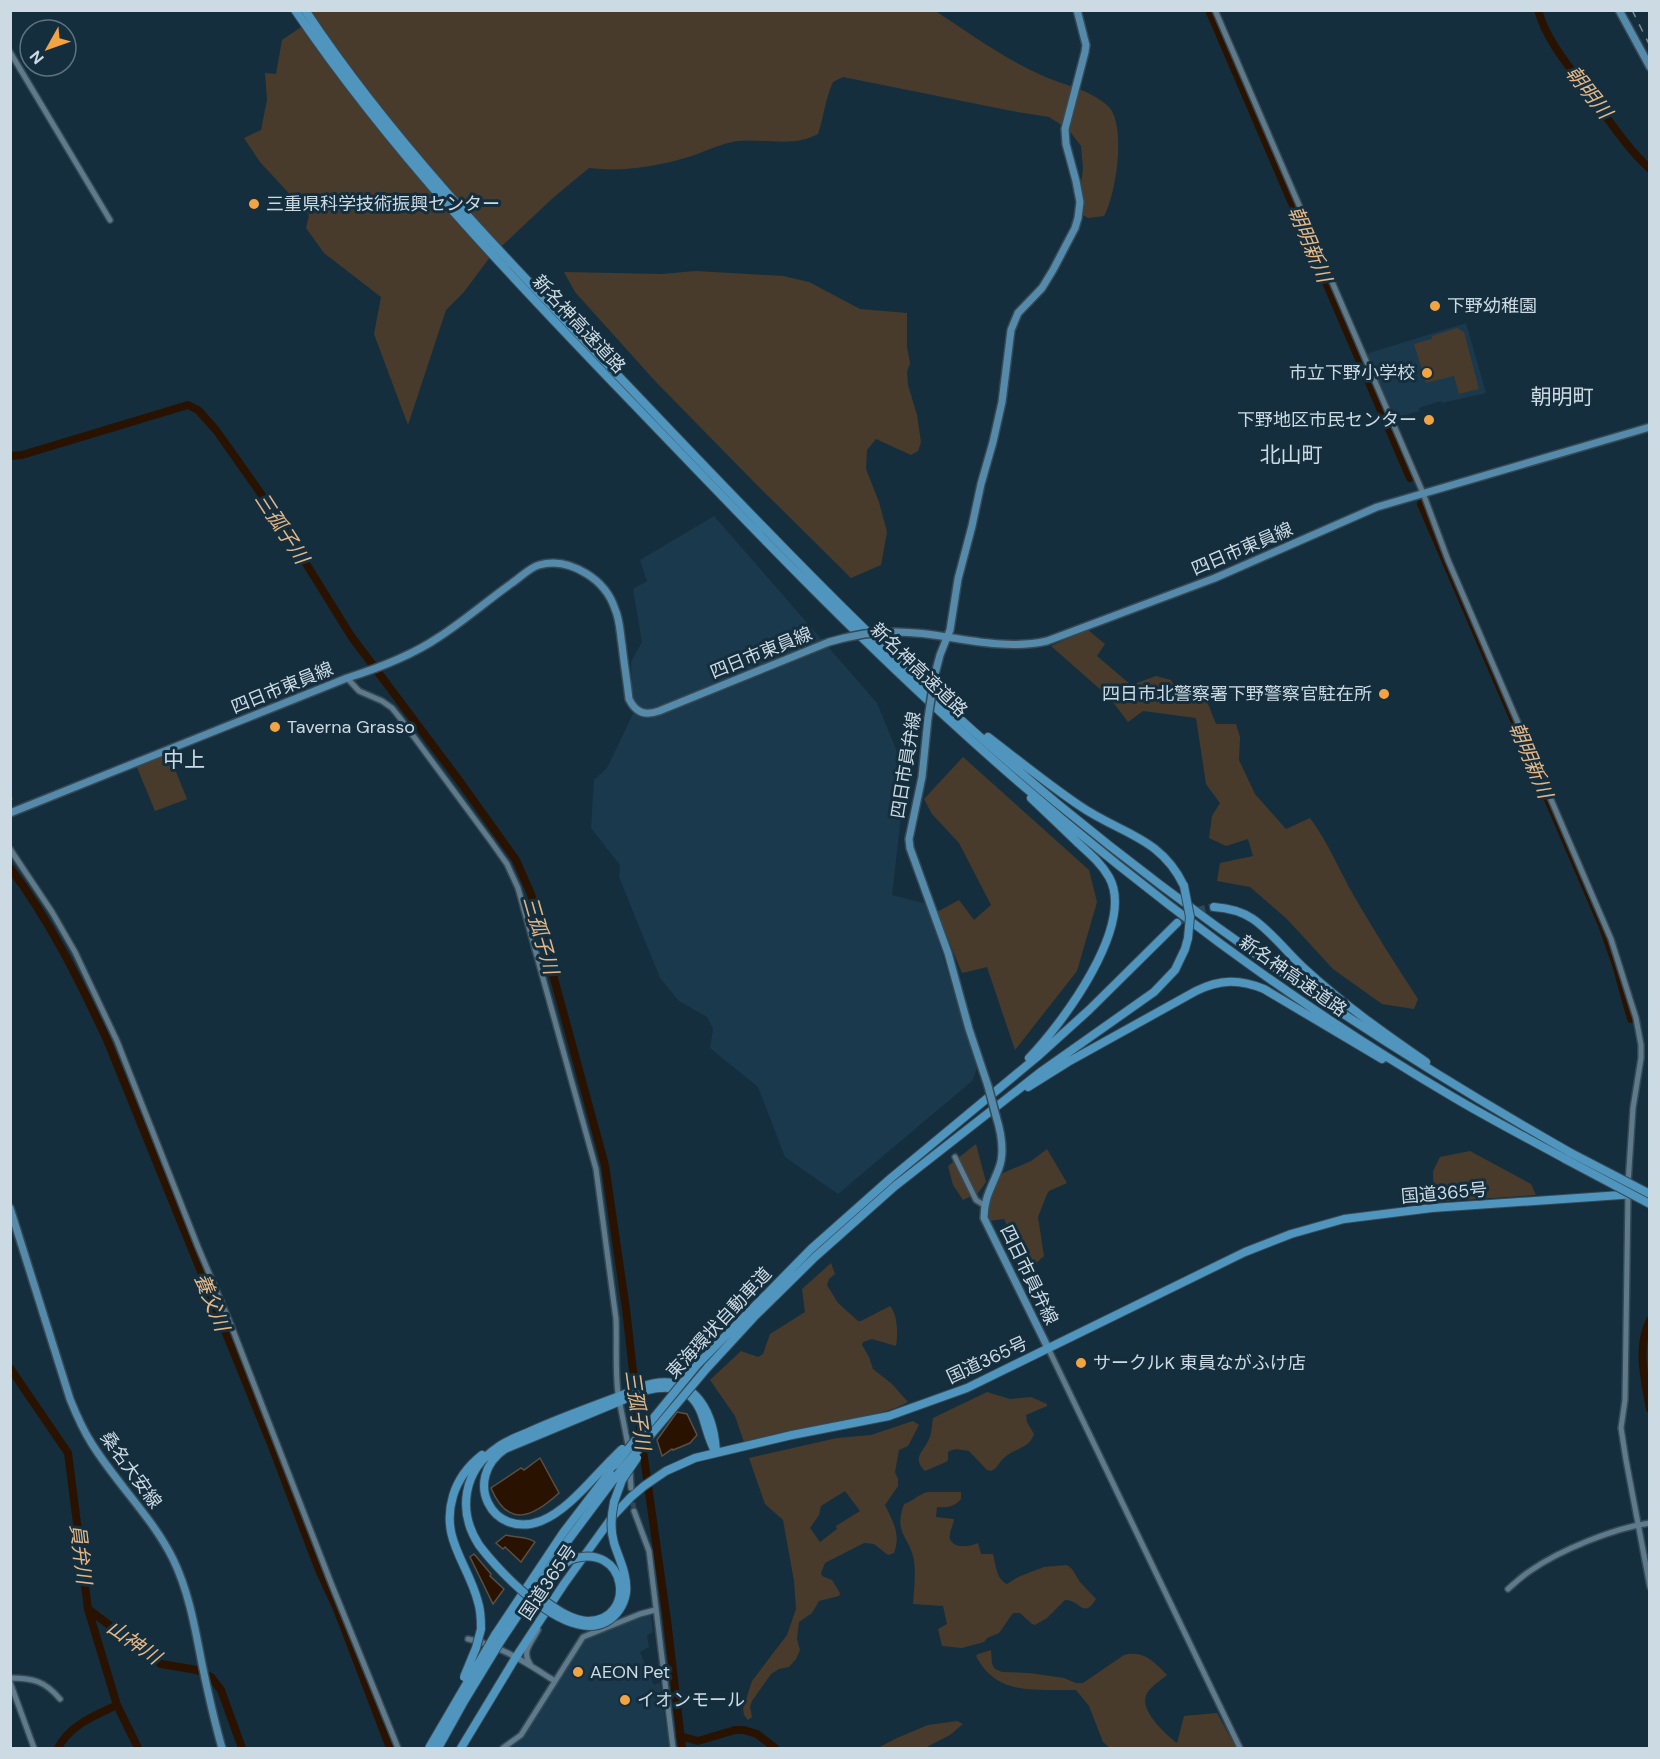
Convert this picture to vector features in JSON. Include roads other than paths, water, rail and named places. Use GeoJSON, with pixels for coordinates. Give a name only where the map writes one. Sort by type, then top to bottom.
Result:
{"type":"FeatureCollection","features":[{"type":"Feature","properties":{"kind":"highway","name":"新名神高速道路"},"geometry":{"type":"LineString","coordinates":[[295,10],[405,143],[508,260],[755,519],[858,622],[1003,757],[1110,846],[1284,975],[1401,1052],[1650,1204]]}},
{"type":"Feature","properties":{"kind":"highway","name":"新名神高速道路"},"geometry":{"type":"LineString","coordinates":[[305,10],[315,33],[398,148],[502,264],[758,533],[946,718],[1103,852],[1221,944],[1340,1026],[1457,1100],[1650,1194]]}},
{"type":"Feature","properties":{"kind":"highway"},"geometry":{"type":"LineString","coordinates":[[918,678],[987,736],[1079,806],[1158,850],[1173,867],[1184,886],[1190,917],[1185,949],[1175,970],[1154,992],[1042,1071],[982,1117]]}},
{"type":"Feature","properties":{"kind":"highway"},"geometry":{"type":"LineString","coordinates":[[946,718],[1102,867],[1112,884],[1115,902],[1113,920],[1100,955],[1066,1013],[1038,1049],[976,1108]]}},
{"type":"Feature","properties":{"kind":"highway"},"geometry":{"type":"LineString","coordinates":[[1214,907],[1234,910],[1253,919],[1322,984],[1373,1025],[1520,1124]]}},
{"type":"Feature","properties":{"kind":"highway"},"geometry":{"type":"LineString","coordinates":[[976,1108],[1089,1010],[1177,923]]}},
{"type":"Feature","properties":{"kind":"highway"},"geometry":{"type":"LineString","coordinates":[[982,1117],[1094,1047],[1196,991],[1216,982],[1226,981],[1245,982],[1264,989],[1363,1049],[1457,1100]]}},
{"type":"Feature","properties":{"kind":"highway","name":"東海環状自動車道"},"geometry":{"type":"LineString","coordinates":[[613,1463],[684,1380],[811,1249],[891,1178],[976,1108]]}},
{"type":"Feature","properties":{"kind":"highway","name":"東海環状自動車道"},"geometry":{"type":"LineString","coordinates":[[620,1478],[678,1401],[769,1302],[859,1217],[982,1117]]}},
{"type":"Feature","properties":{"kind":"highway","name":"国道365号"},"geometry":{"type":"LineString","coordinates":[[462,1747],[540,1619],[613,1516],[644,1486],[681,1463],[792,1435],[889,1416],[968,1388],[1245,1252],[1291,1234],[1344,1220],[1432,1208],[1650,1194]]}},
{"type":"Feature","properties":{"kind":"highway"},"geometry":{"type":"LineString","coordinates":[[428,1749],[472,1659],[481,1629],[478,1601],[454,1545],[450,1516],[456,1489],[465,1473],[476,1461],[572,1414],[646,1388],[668,1387],[689,1395],[703,1416],[710,1443],[716,1453]]}},
{"type":"Feature","properties":{"kind":"highway"},"geometry":{"type":"LineString","coordinates":[[499,1450],[485,1475],[486,1498],[494,1513],[499,1517],[512,1524],[520,1525],[538,1522],[557,1512],[613,1463]]}},
{"type":"Feature","properties":{"kind":"highway"},"geometry":{"type":"LineString","coordinates":[[499,1450],[480,1464],[471,1480],[467,1491],[466,1507],[469,1526],[493,1563],[514,1583],[563,1620],[580,1626],[603,1623],[616,1614],[624,1601],[626,1587],[624,1570],[612,1532],[611,1521],[620,1478]]}},
{"type":"Feature","properties":{"kind":"highway"},"geometry":{"type":"LineString","coordinates":[[438,1749],[500,1638],[563,1533],[613,1463]]}},
{"type":"Feature","properties":{"kind":"highway"},"geometry":{"type":"LineString","coordinates":[[428,1749],[500,1638],[569,1539],[620,1478]]}},
{"type":"Feature","properties":{"kind":"highway"},"geometry":{"type":"LineString","coordinates":[[480,1543],[517,1579],[538,1596],[565,1614],[588,1621],[607,1615],[619,1598],[620,1584],[615,1571],[606,1562],[593,1557],[578,1557],[570,1560],[548,1577],[500,1638]]}},
{"type":"Feature","properties":{"kind":"main road","name":"四日市員弁線"},"geometry":{"type":"LineString","coordinates":[[1048,1348],[984,1218],[984,1205],[999,1167],[1002,1144],[988,1086],[948,953],[910,848],[909,839],[922,777],[935,674],[950,630],[958,579],[1002,402],[1011,330],[1018,313],[1042,288],[1053,270],[1078,218],[1080,202],[1066,144],[1065,129],[1086,45],[1077,10]]}},
{"type":"Feature","properties":{"kind":"main road"},"geometry":{"type":"LineString","coordinates":[[1619,10],[1650,67]]}},
{"type":"Feature","properties":{"kind":"main road","name":"四日市東員線"},"geometry":{"type":"LineString","coordinates":[[10,813],[423,648],[539,565],[566,564],[579,569],[596,580],[609,596],[616,610],[629,699],[633,707],[646,714],[659,711],[844,638],[899,632],[1004,646],[1020,646],[1047,641],[1215,578],[1377,507],[1650,427]]}},
{"type":"Feature","properties":{"kind":"main road","name":"桑名大安線"},"geometry":{"type":"LineString","coordinates":[[10,1208],[75,1412],[92,1444],[151,1522],[173,1559],[189,1601],[222,1749]]}},
{"type":"Feature","properties":{"kind":"street"},"geometry":{"type":"LineString","coordinates":[[1215,10],[1423,493],[1448,560],[1611,939],[1636,1018],[1640,1034],[1641,1058],[1633,1108],[1628,1195],[1626,1369],[1621,1428],[1650,1587]]}},
{"type":"Feature","properties":{"kind":"street"},"geometry":{"type":"LineString","coordinates":[[10,52],[110,220]]}},
{"type":"Feature","properties":{"kind":"street"},"geometry":{"type":"LineString","coordinates":[[347,678],[358,691],[392,708],[507,864],[518,888],[596,1169],[616,1319],[615,1363],[622,1397],[631,1488]]}},
{"type":"Feature","properties":{"kind":"street"},"geometry":{"type":"LineString","coordinates":[[10,849],[52,912],[75,952],[117,1041],[398,1749]]}},
{"type":"Feature","properties":{"kind":"street"},"geometry":{"type":"LineString","coordinates":[[955,1157],[976,1200],[984,1205]]}},
{"type":"Feature","properties":{"kind":"street"},"geometry":{"type":"LineString","coordinates":[[1048,1348],[1240,1749]]}},
{"type":"Feature","properties":{"kind":"street"},"geometry":{"type":"LineString","coordinates":[[634,1511],[649,1551],[673,1749]]}},
{"type":"Feature","properties":{"kind":"street"},"geometry":{"type":"LineString","coordinates":[[1508,1588],[1550,1559],[1594,1539],[1650,1523]]}},
{"type":"Feature","properties":{"kind":"street"},"geometry":{"type":"LineString","coordinates":[[503,1749],[521,1736],[583,1637],[655,1610]]}},
{"type":"Feature","properties":{"kind":"street"},"geometry":{"type":"LineString","coordinates":[[533,1668],[527,1659],[526,1652],[537,1631],[540,1619]]}},
{"type":"Feature","properties":{"kind":"street"},"geometry":{"type":"LineString","coordinates":[[468,1639],[492,1645],[555,1681]]}},
{"type":"Feature","properties":{"kind":"street"},"geometry":{"type":"LineString","coordinates":[[34,1749],[10,1680],[28,1679],[41,1682],[60,1699]]}},
{"type":"Feature","properties":{"kind":"waterway","name":"朝明新川"},"geometry":{"type":"LineString","coordinates":[[1209,10],[1410,478]]}},
{"type":"Feature","properties":{"kind":"waterway","name":"朝明川"},"geometry":{"type":"LineString","coordinates":[[1538,10],[1542,23],[1562,58],[1620,136],[1650,169]]}},
{"type":"Feature","properties":{"kind":"waterway","name":"三孤子川"},"geometry":{"type":"LineString","coordinates":[[10,456],[22,455],[188,405],[198,410],[216,430],[276,515],[351,636],[516,860],[531,894],[605,1165],[626,1309],[682,1748]]}},
{"type":"Feature","properties":{"kind":"waterway","name":"朝明新川"},"geometry":{"type":"LineString","coordinates":[[1421,504],[1602,925],[1631,1019]]}},
{"type":"Feature","properties":{"kind":"waterway","name":"養父川"},"geometry":{"type":"LineString","coordinates":[[10,868],[51,930],[107,1040],[271,1444],[319,1570],[337,1609],[390,1748]]}},
{"type":"Feature","properties":{"kind":"waterway","name":"朝明川"},"geometry":{"type":"LineString","coordinates":[[1650,1320],[1643,1341],[1644,1376],[1650,1409]]}},
{"type":"Feature","properties":{"kind":"waterway","name":"員弁川"},"geometry":{"type":"LineString","coordinates":[[10,1368],[68,1453],[88,1609],[117,1705],[138,1748]]}},
{"type":"Feature","properties":{"kind":"waterway","name":"山神川"},"geometry":{"type":"LineString","coordinates":[[88,1609],[161,1664],[197,1670],[211,1677],[221,1690],[242,1748]]}},
{"type":"Feature","properties":{"kind":"waterway"},"geometry":{"type":"LineString","coordinates":[[58,1748],[76,1727],[117,1705]]}},
{"type":"Feature","properties":{"kind":"waterway"},"geometry":{"type":"LineString","coordinates":[[680,1736],[698,1741],[735,1730],[744,1730],[757,1734],[775,1748]]}},
{"type":"Feature","properties":{"kind":"tunnel"},"geometry":{"type":"LineString","coordinates":[[1177,923],[1193,912],[1214,907]]}},
{"type":"Feature","properties":{"kind":"tunnel"},"geometry":{"type":"LineString","coordinates":[[632,1495],[634,1511]]}},
{"type":"Feature","properties":{"kind":"railway"},"geometry":{"type":"LineString","coordinates":[[1632,10],[1650,46]]}},
{"type":"Feature","properties":{"kind":"place","name":"三重県科学技術振興センター"},"geometry":{"type":"Point","coordinates":[254,204]}},
{"type":"Feature","properties":{"kind":"place","name":"下野幼稚園"},"geometry":{"type":"Point","coordinates":[1435,306]}},
{"type":"Feature","properties":{"kind":"place","name":"市立下野小学校"},"geometry":{"type":"Point","coordinates":[1427,373]}},
{"type":"Feature","properties":{"kind":"place","name":"下野地区市民センター"},"geometry":{"type":"Point","coordinates":[1429,420]}},
{"type":"Feature","properties":{"kind":"place","name":"四日市北警察署下野警察官駐在所"},"geometry":{"type":"Point","coordinates":[1384,694]}},
{"type":"Feature","properties":{"kind":"place","name":"Taverna Grasso"},"geometry":{"type":"Point","coordinates":[275,727]}},
{"type":"Feature","properties":{"kind":"place","name":"サークルK 東員ながふけ店"},"geometry":{"type":"Point","coordinates":[1081,1363]}},
{"type":"Feature","properties":{"kind":"place","name":"AEON Pet"},"geometry":{"type":"Point","coordinates":[578,1672]}},
{"type":"Feature","properties":{"kind":"place","name":"イオンモール"},"geometry":{"type":"Point","coordinates":[625,1700]}},
{"type":"Feature","properties":{"kind":"district","name":"朝明町"},"geometry":{"type":"Point","coordinates":[1562,397]}},
{"type":"Feature","properties":{"kind":"district","name":"北山町"},"geometry":{"type":"Point","coordinates":[1291,455]}},
{"type":"Feature","properties":{"kind":"district","name":"中上"},"geometry":{"type":"Point","coordinates":[184,760]}}]}
